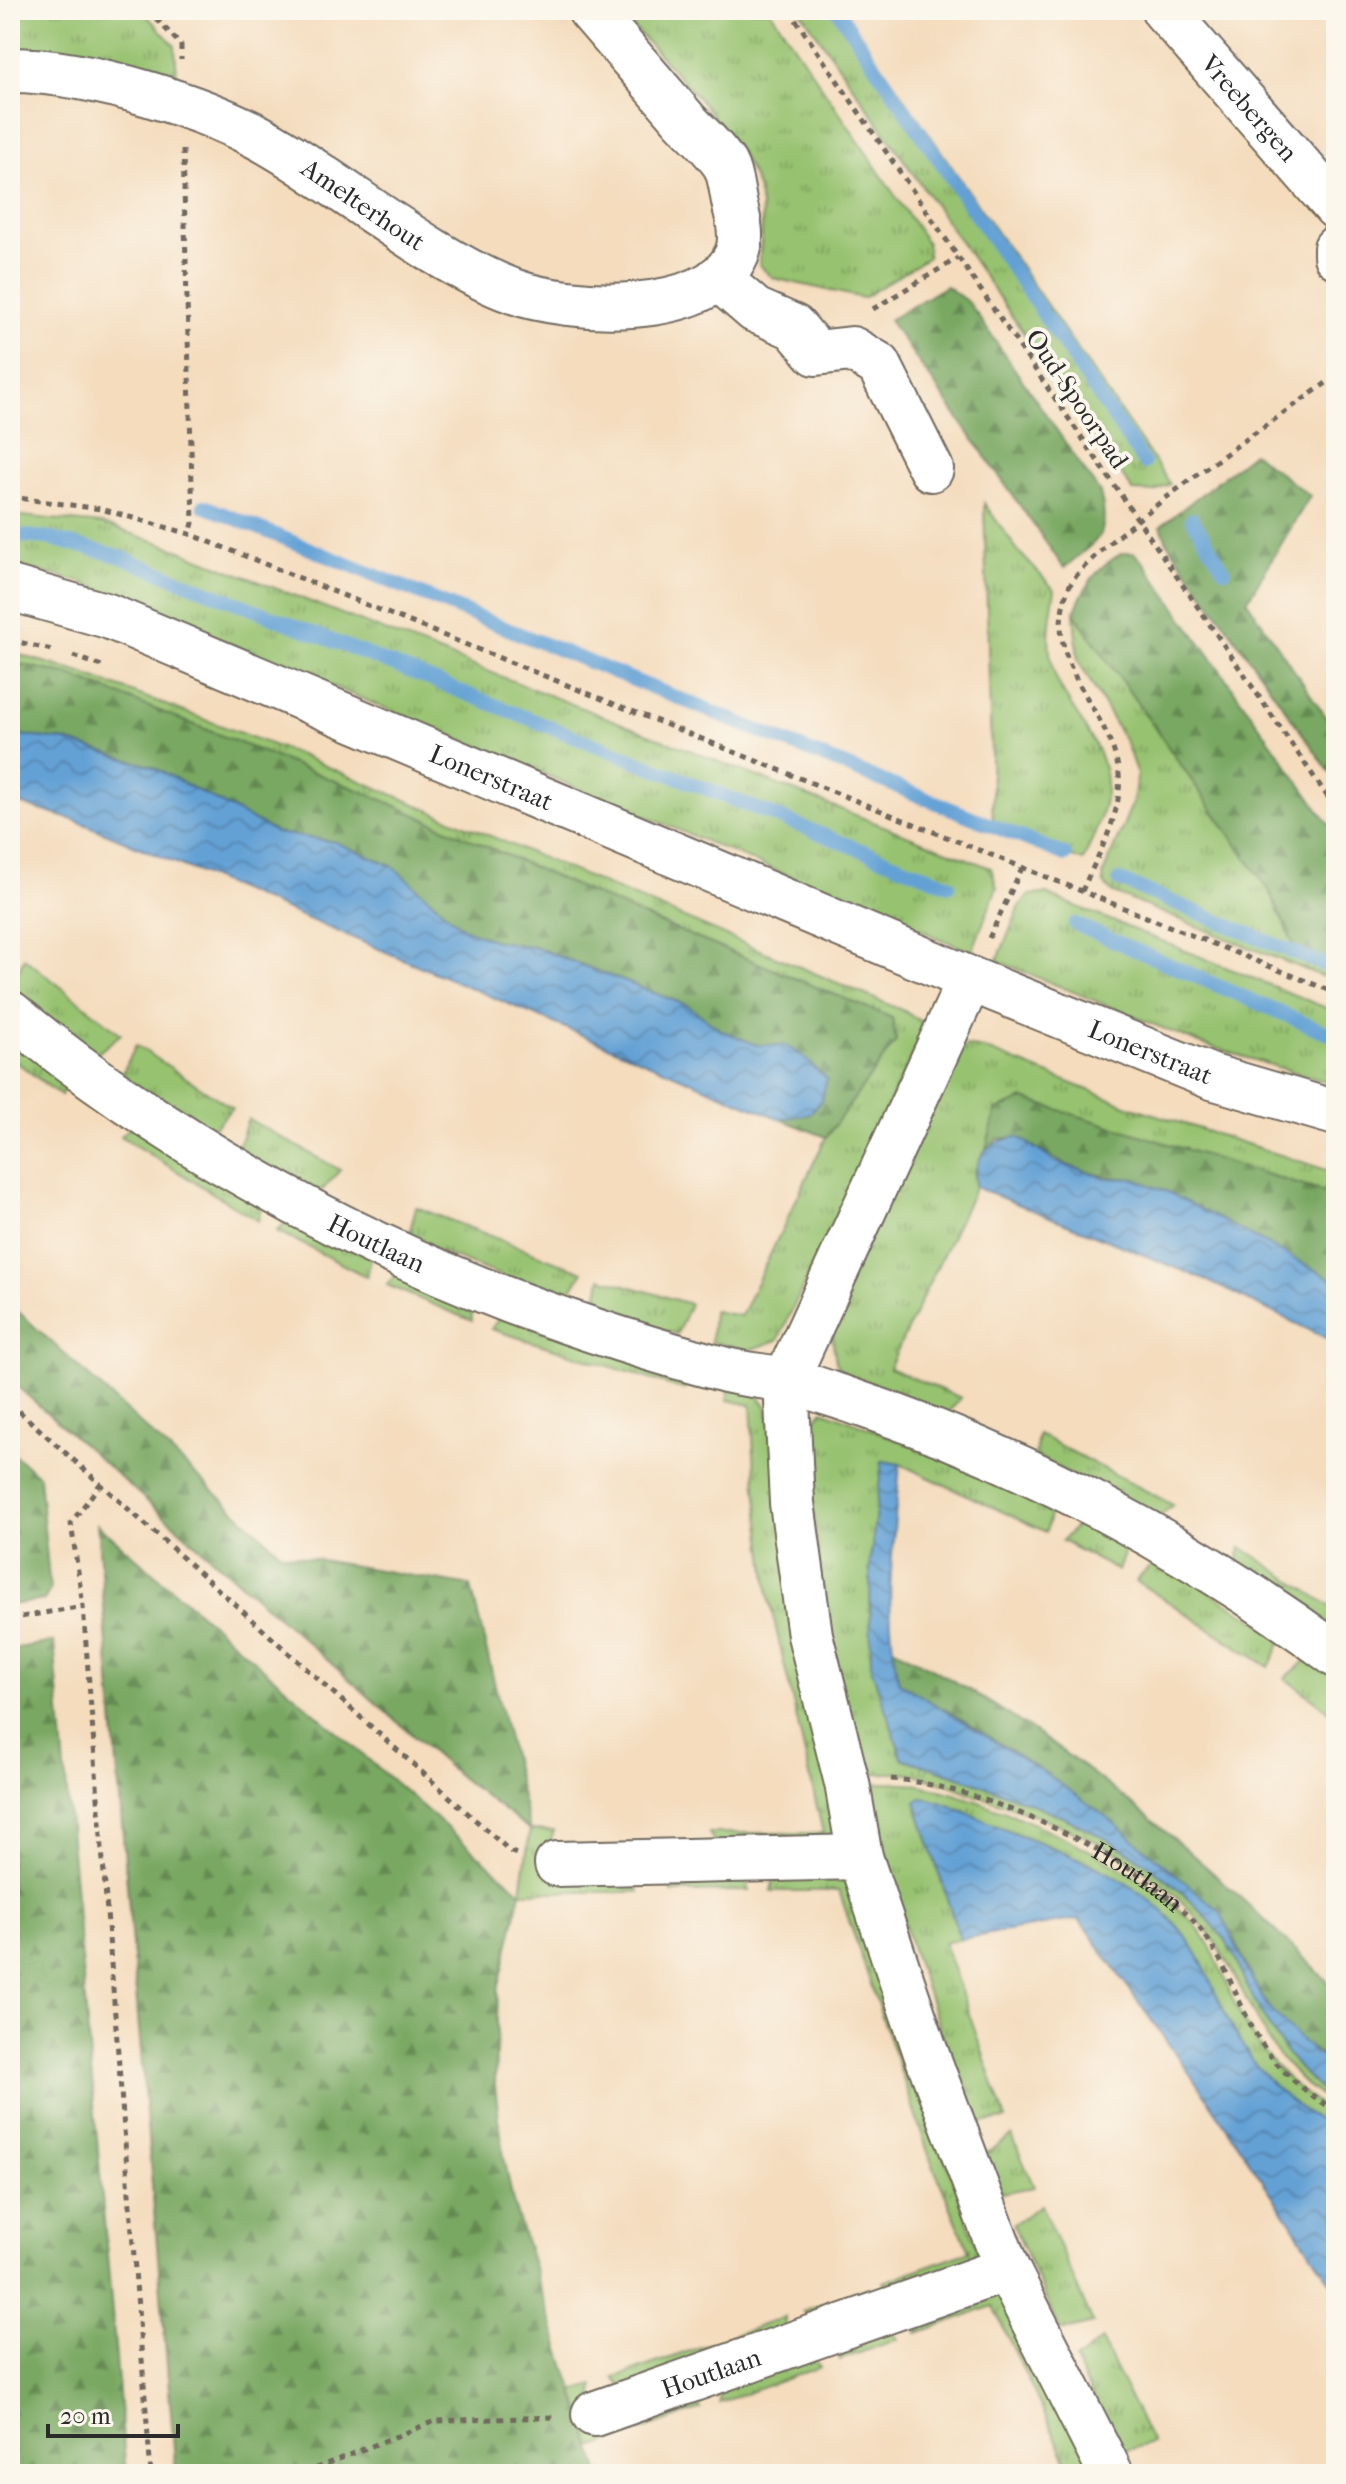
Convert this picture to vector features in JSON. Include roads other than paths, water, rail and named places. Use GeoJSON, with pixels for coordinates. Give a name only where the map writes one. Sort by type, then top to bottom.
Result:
{"type":"FeatureCollection","features":[{"type":"Feature","properties":{"kind":"street"},"geometry":{"type":"LineString","coordinates":[[590,10],[726,166],[740,226],[737,254],[718,278],[755,310],[794,327],[816,353],[852,349],[879,365],[931,469]]}},
{"type":"Feature","properties":{"kind":"street","name":"Vreebergen"},"geometry":{"type":"LineString","coordinates":[[1164,10],[1336,207]]}},
{"type":"Feature","properties":{"kind":"street","name":"Amelterhout"},"geometry":{"type":"LineString","coordinates":[[10,70],[105,83],[184,106],[247,131],[471,271],[512,291],[538,299],[602,305],[654,304],[687,294],[718,278]]}},
{"type":"Feature","properties":{"kind":"street"},"geometry":{"type":"LineString","coordinates":[[1336,248],[1336,256]]}},
{"type":"Feature","properties":{"kind":"street","name":"Lonerstraat"},"geometry":{"type":"LineString","coordinates":[[10,588],[123,621],[970,979],[1212,1077],[1336,1113]]}},
{"type":"Feature","properties":{"kind":"street"},"geometry":{"type":"LineString","coordinates":[[970,979],[786,1380],[792,1503],[810,1635],[847,1783],[860,1857],[930,2064],[1007,2269],[1111,2474]]}},
{"type":"Feature","properties":{"kind":"street","name":"Houtlaan"},"geometry":{"type":"LineString","coordinates":[[10,1013],[101,1084],[197,1147],[404,1256],[511,1301],[621,1341],[731,1371],[786,1380],[957,1439],[1081,1496],[1207,1567],[1336,1655]]}},
{"type":"Feature","properties":{"kind":"street"},"geometry":{"type":"LineString","coordinates":[[557,1864],[860,1857]]}},
{"type":"Feature","properties":{"kind":"street","name":"Houtlaan"},"geometry":{"type":"LineString","coordinates":[[594,2414],[1007,2269]]}},
{"type":"Feature","properties":{"kind":"water"},"geometry":{"type":"Polygon","coordinates":[[[10,734],[62,740],[153,767],[277,833],[335,842],[392,866],[463,928],[492,940],[537,948],[688,1006],[721,1030],[756,1045],[784,1045],[801,1055],[827,1079],[821,1101],[809,1114],[780,1119],[77,821],[10,801],[10,734]]]}},
{"type":"Feature","properties":{"kind":"water"},"geometry":{"type":"Polygon","coordinates":[[[1018,1137],[1056,1162],[1106,1178],[1135,1179],[1170,1193],[1336,1281],[1336,1343],[1206,1280],[975,1187],[977,1166],[984,1152],[998,1142],[1018,1137]]]}},
{"type":"Feature","properties":{"kind":"water"},"geometry":{"type":"Polygon","coordinates":[[[882,1461],[900,1464],[890,1601],[899,1682],[1047,1774],[1108,1818],[1220,1911],[1247,1971],[1268,2007],[1315,2054],[1336,2060],[1336,2102],[1310,2079],[1276,2038],[1226,1942],[1196,1906],[1161,1875],[1122,1848],[1036,1805],[902,1758],[871,1667],[870,1563],[882,1461]]]}},
{"type":"Feature","properties":{"kind":"water"},"geometry":{"type":"Polygon","coordinates":[[[921,1798],[955,1808],[1102,1870],[1158,1907],[1182,1933],[1201,1961],[1230,2024],[1253,2061],[1297,2106],[1336,2129],[1336,2290],[1205,2095],[1079,1919],[960,1939],[916,1802],[921,1798]]]}},
{"type":"Feature","properties":{"kind":"waterway"},"geometry":{"type":"LineString","coordinates":[[837,10],[1144,463]]}},
{"type":"Feature","properties":{"kind":"waterway"},"geometry":{"type":"LineString","coordinates":[[204,506],[1065,855]]}},
{"type":"Feature","properties":{"kind":"waterway"},"geometry":{"type":"LineString","coordinates":[[1192,519],[1224,570]]}},
{"type":"Feature","properties":{"kind":"waterway"},"geometry":{"type":"LineString","coordinates":[[10,535],[47,538],[118,556],[949,885]]}},
{"type":"Feature","properties":{"kind":"waterway"},"geometry":{"type":"LineString","coordinates":[[1119,880],[1336,970]]}},
{"type":"Feature","properties":{"kind":"waterway"},"geometry":{"type":"LineString","coordinates":[[1075,924],[1336,1037]]}}]}
